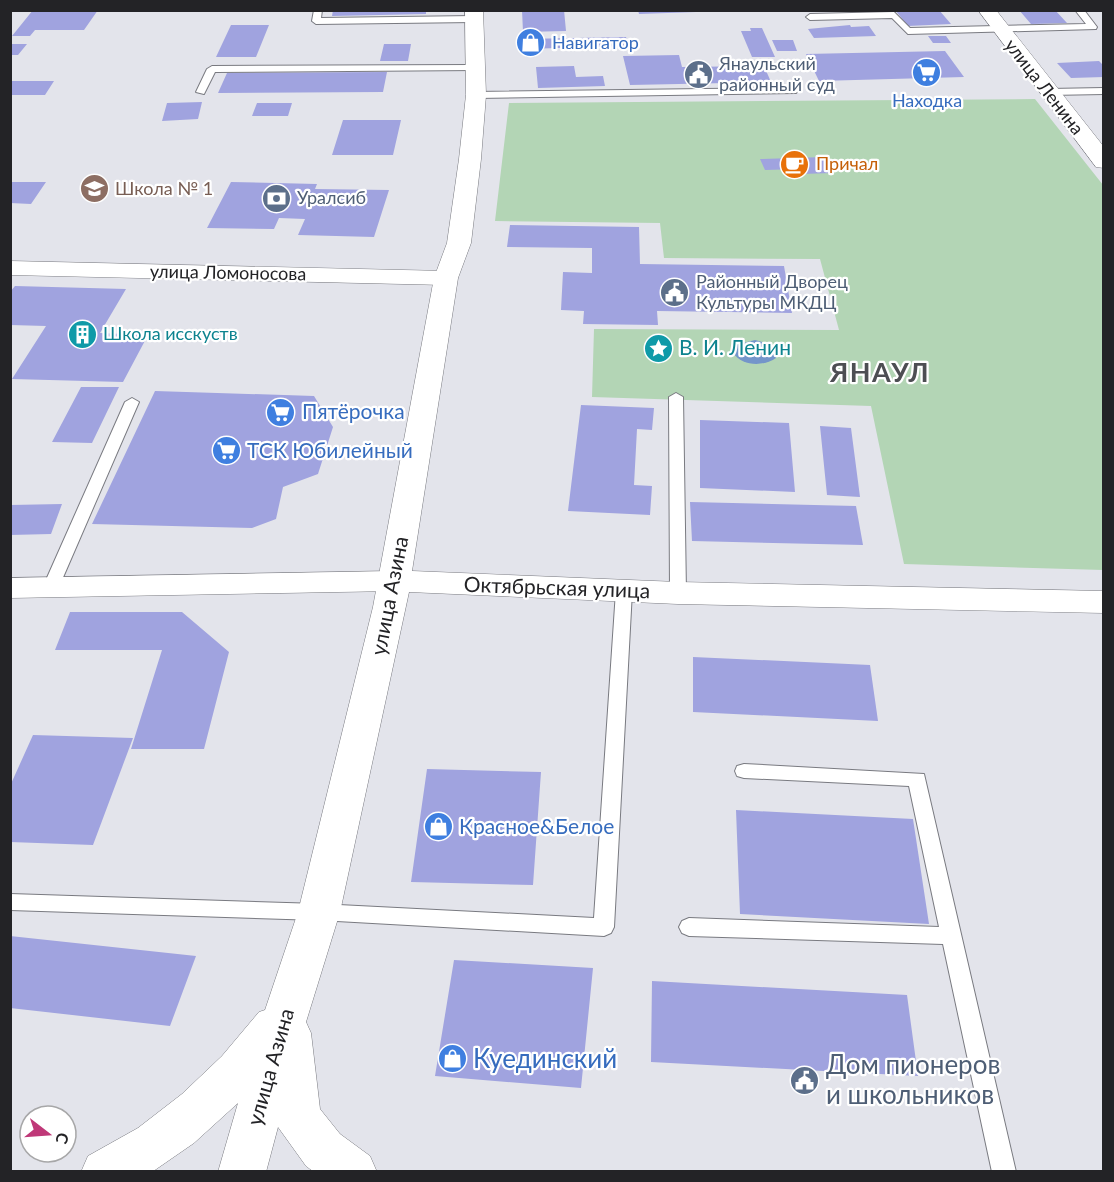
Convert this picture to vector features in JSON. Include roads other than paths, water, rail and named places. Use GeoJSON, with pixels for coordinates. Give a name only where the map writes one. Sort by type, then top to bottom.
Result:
{"type":"FeatureCollection","features":[{"type":"Feature","properties":{"kind":"street","name":"улица Ленина"},"geometry":{"type":"LineString","coordinates":[[986,10],[1104,162]]}},
{"type":"Feature","properties":{"kind":"street","name":"улица Азина"},"geometry":{"type":"LineString","coordinates":[[242,1172],[287,1010],[319,912],[390,607],[446,278],[459,243],[475,81],[474,15]]}},
{"type":"Feature","properties":{"kind":"street","name":"улица Ломоносова"},"geometry":{"type":"LineString","coordinates":[[10,268],[446,278]]}},
{"type":"Feature","properties":{"kind":"street","name":"Октябрьская улица"},"geometry":{"type":"LineString","coordinates":[[10,588],[394,581],[678,593],[1104,602]]}},
{"type":"Feature","properties":{"kind":"street"},"geometry":{"type":"LineString","coordinates":[[105,1172],[169,1133],[209,1103],[250,1059],[287,1010]]}},
{"type":"Feature","properties":{"kind":"street"},"geometry":{"type":"LineString","coordinates":[[287,1010],[297,1117],[323,1150],[353,1172]]}},
{"type":"Feature","properties":{"kind":"lane"},"geometry":{"type":"LineString","coordinates":[[318,10],[316,21],[474,15]]}},
{"type":"Feature","properties":{"kind":"lane"},"geometry":{"type":"LineString","coordinates":[[810,17],[894,15],[908,32],[1093,27],[1079,10]]}},
{"type":"Feature","properties":{"kind":"lane"},"geometry":{"type":"LineString","coordinates":[[201,92],[212,69],[475,81],[793,91]]}},
{"type":"Feature","properties":{"kind":"lane"},"geometry":{"type":"LineString","coordinates":[[1049,92],[1104,91]]}},
{"type":"Feature","properties":{"kind":"lane"},"geometry":{"type":"LineString","coordinates":[[676,397],[678,593]]}},
{"type":"Feature","properties":{"kind":"lane"},"geometry":{"type":"LineString","coordinates":[[50,589],[132,402]]}},
{"type":"Feature","properties":{"kind":"lane"},"geometry":{"type":"LineString","coordinates":[[10,902],[319,912],[604,927],[624,591]]}},
{"type":"Feature","properties":{"kind":"lane"},"geometry":{"type":"LineString","coordinates":[[744,771],[917,779],[1004,1172]]}},
{"type":"Feature","properties":{"kind":"lane"},"geometry":{"type":"LineString","coordinates":[[689,927],[952,936]]}},
{"type":"Feature","properties":{"kind":"water"},"geometry":{"type":"Polygon","coordinates":[[[755,340],[770,344],[777,351],[776,358],[765,363],[753,364],[742,361],[733,353],[736,345],[755,340]]]}},
{"type":"Feature","properties":{"kind":"place","name":"Навигатор"},"geometry":{"type":"Point","coordinates":[531,43]}},
{"type":"Feature","properties":{"kind":"place","name":"Находка"},"geometry":{"type":"Point","coordinates":[927,72]}},
{"type":"Feature","properties":{"kind":"place","name":"Янаульский районный суд"},"geometry":{"type":"Point","coordinates":[698,74]}},
{"type":"Feature","properties":{"kind":"place","name":"Причал"},"geometry":{"type":"Point","coordinates":[795,164]}},
{"type":"Feature","properties":{"kind":"place","name":"Школа № 1"},"geometry":{"type":"Point","coordinates":[94,189]}},
{"type":"Feature","properties":{"kind":"place","name":"Уралсиб"},"geometry":{"type":"Point","coordinates":[276,198]}},
{"type":"Feature","properties":{"kind":"place","name":"Районный Дворец Культуры МКДЦ"},"geometry":{"type":"Point","coordinates":[675,292]}},
{"type":"Feature","properties":{"kind":"place","name":"Школа исскуств"},"geometry":{"type":"Point","coordinates":[82,334]}},
{"type":"Feature","properties":{"kind":"place","name":"В. И. Ленин"},"geometry":{"type":"Point","coordinates":[658,348]}},
{"type":"Feature","properties":{"kind":"place","name":"Пятёрочка"},"geometry":{"type":"Point","coordinates":[281,412]}},
{"type":"Feature","properties":{"kind":"place","name":"ТСК Юбилейный"},"geometry":{"type":"Point","coordinates":[226,451]}},
{"type":"Feature","properties":{"kind":"place","name":"Красное&Белое"},"geometry":{"type":"Point","coordinates":[438,827]}},
{"type":"Feature","properties":{"kind":"place","name":"Куединский"},"geometry":{"type":"Point","coordinates":[452,1059]}},
{"type":"Feature","properties":{"kind":"place","name":"Дом пионеров и школьников"},"geometry":{"type":"Point","coordinates":[805,1080]}},
{"type":"Feature","properties":{"kind":"district","name":"ЯНАУЛ"},"geometry":{"type":"Point","coordinates":[880,373]}}]}
